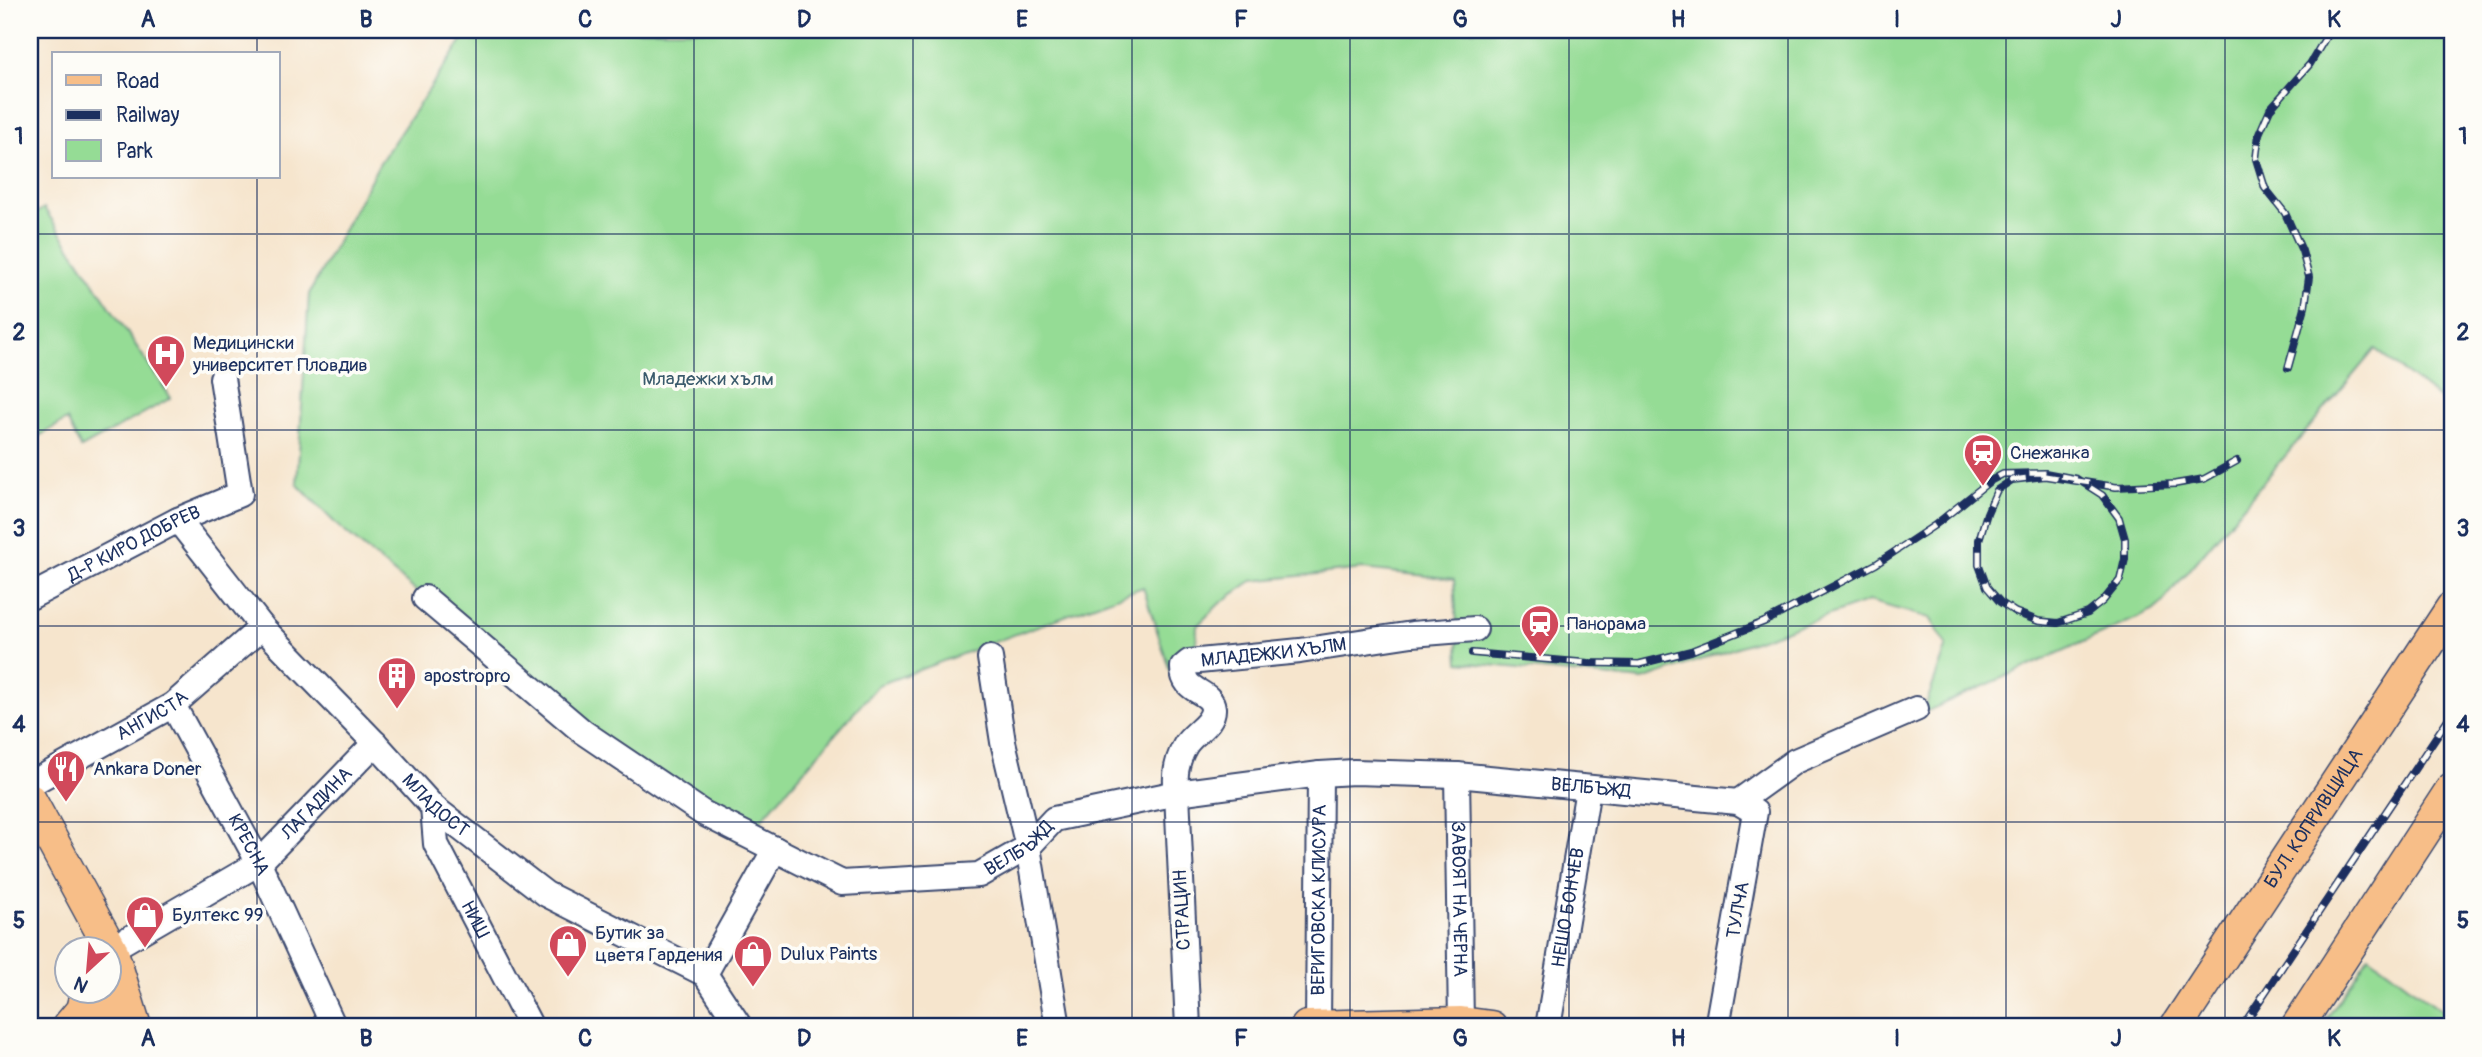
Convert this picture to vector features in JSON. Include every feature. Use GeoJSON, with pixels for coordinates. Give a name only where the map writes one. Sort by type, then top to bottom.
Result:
{"type":"FeatureCollection","features":[{"type":"Feature","properties":{"kind":"main road","name":"БУЛ. КОПРИВЩИЦА"},"geometry":{"type":"LineString","coordinates":[[2176,1027],[2452,608]]}},
{"type":"Feature","properties":{"kind":"main road"},"geometry":{"type":"LineString","coordinates":[[2297,1027],[2452,789]]}},
{"type":"Feature","properties":{"kind":"main road"},"geometry":{"type":"LineString","coordinates":[[30,800],[92,934]]}},
{"type":"Feature","properties":{"kind":"main road"},"geometry":{"type":"LineString","coordinates":[[30,843],[89,934]]}},
{"type":"Feature","properties":{"kind":"main road"},"geometry":{"type":"LineString","coordinates":[[122,999],[135,1027]]}},
{"type":"Feature","properties":{"kind":"main road"},"geometry":{"type":"LineString","coordinates":[[68,1027],[82,1010],[84,1004]]}},
{"type":"Feature","properties":{"kind":"main road"},"geometry":{"type":"LineString","coordinates":[[103,1004],[107,1027]]}},
{"type":"Feature","properties":{"kind":"main road"},"geometry":{"type":"LineString","coordinates":[[1307,1027],[1476,1025]]}},
{"type":"Feature","properties":{"kind":"street","name":"Д-Р КИРО ДОБРЕВ"},"geometry":{"type":"LineString","coordinates":[[30,597],[178,520],[240,494],[222,378]]}},
{"type":"Feature","properties":{"kind":"street","name":"МЛАДОСТ"},"geometry":{"type":"LineString","coordinates":[[178,520],[262,627],[433,807],[546,894],[705,974],[740,1027]]}},
{"type":"Feature","properties":{"kind":"street","name":"ВЕЛБЪЖД"},"geometry":{"type":"LineString","coordinates":[[425,598],[583,732],[702,813],[842,883],[979,875],[1028,847],[1054,819],[1177,793],[1320,774],[1354,772],[1457,775],[1738,802]]}},
{"type":"Feature","properties":{"kind":"street","name":"АНГИСТА"},"geometry":{"type":"LineString","coordinates":[[30,784],[173,705],[262,627]]}},
{"type":"Feature","properties":{"kind":"street","name":"МЛАДЕЖКИ ХЪЛМ"},"geometry":{"type":"LineString","coordinates":[[1177,793],[1174,774],[1185,745],[1211,718],[1213,707],[1210,700],[1187,684],[1182,675],[1182,667],[1189,662],[1300,651],[1412,634],[1475,629]]}},
{"type":"Feature","properties":{"kind":"street"},"geometry":{"type":"LineString","coordinates":[[990,658],[1003,741],[1028,847],[1058,1027]]}},
{"type":"Feature","properties":{"kind":"street","name":"КРЕСНА"},"geometry":{"type":"LineString","coordinates":[[173,705],[259,863],[334,1027]]}},
{"type":"Feature","properties":{"kind":"street"},"geometry":{"type":"LineString","coordinates":[[1738,802],[1795,761],[1916,709]]}},
{"type":"Feature","properties":{"kind":"street","name":"ЛАГАДИНА"},"geometry":{"type":"LineString","coordinates":[[122,937],[259,863],[375,743]]}},
{"type":"Feature","properties":{"kind":"street","name":"ВЕРИГОВСКА КЛИСУРА"},"geometry":{"type":"LineString","coordinates":[[1318,1027],[1320,774]]}},
{"type":"Feature","properties":{"kind":"street","name":"ЗАВОЯТ НА ЧЕРНА"},"geometry":{"type":"LineString","coordinates":[[1457,775],[1476,1025]]}},
{"type":"Feature","properties":{"kind":"street","name":"НЕШО БОНЧЕВ"},"geometry":{"type":"LineString","coordinates":[[1548,1027],[1588,789]]}},
{"type":"Feature","properties":{"kind":"street","name":"СТРАЦИН"},"geometry":{"type":"LineString","coordinates":[[1177,793],[1188,1027]]}},
{"type":"Feature","properties":{"kind":"street","name":"ТУЛЧА"},"geometry":{"type":"LineString","coordinates":[[1717,1027],[1755,812],[1738,802]]}},
{"type":"Feature","properties":{"kind":"street","name":"НИШ"},"geometry":{"type":"LineString","coordinates":[[433,807],[436,844],[531,1027]]}},
{"type":"Feature","properties":{"kind":"street"},"geometry":{"type":"LineString","coordinates":[[705,974],[775,849]]}},
{"type":"Feature","properties":{"kind":"green space","name":"Младежки хълм"},"geometry":{"type":"Polygon","coordinates":[[[469,30],[2452,30],[2452,409],[2375,349],[2153,611],[1923,713],[1947,645],[1930,618],[1869,601],[1643,680],[1459,662],[1454,579],[1363,569],[1252,581],[1219,604],[1197,626],[1196,650],[1170,671],[1143,587],[878,685],[741,843],[573,722],[338,526],[297,484],[309,294],[379,164],[469,30]]]}},
{"type":"Feature","properties":{"kind":"green space"},"geometry":{"type":"Polygon","coordinates":[[[44,208],[171,398],[81,448],[67,420],[30,441],[30,217],[44,208]]]}},
{"type":"Feature","properties":{"kind":"green space"},"geometry":{"type":"Polygon","coordinates":[[[2369,956],[2452,1018],[2452,1027],[2321,1027],[2369,956]]]}},
{"type":"Feature","properties":{"kind":"railway"},"geometry":{"type":"LineString","coordinates":[[2288,368],[2305,307],[2309,277],[2302,251],[2285,213],[2265,188],[2256,159],[2259,134],[2270,109],[2310,64],[2330,30]]}},
{"type":"Feature","properties":{"kind":"railway"},"geometry":{"type":"LineString","coordinates":[[1472,653],[1589,663],[1639,664],[1691,651],[1764,622],[1876,564],[1935,525],[1990,481],[2003,474],[2045,473],[2077,479],[2102,495],[2119,518],[2125,539],[2125,559],[2120,580],[2103,601],[2088,613],[2058,623],[2038,621],[2015,612],[2000,602],[1987,587],[1979,565],[1979,540],[1997,490],[2012,480],[2045,476],[2077,481],[2116,487],[2175,484],[2204,479],[2237,461]]}},
{"type":"Feature","properties":{"kind":"railway"},"geometry":{"type":"LineString","coordinates":[[2242,1027],[2452,713]]}},
{"type":"Feature","properties":{"kind":"place","name":"Медицински университет Пловдив"},"geometry":{"type":"Point","coordinates":[166,388]}},
{"type":"Feature","properties":{"kind":"place","name":"Снежанка"},"geometry":{"type":"Point","coordinates":[1983,487]}},
{"type":"Feature","properties":{"kind":"place","name":"Панорама"},"geometry":{"type":"Point","coordinates":[1540,658]}},
{"type":"Feature","properties":{"kind":"place","name":"apostropro"},"geometry":{"type":"Point","coordinates":[397,710]}},
{"type":"Feature","properties":{"kind":"place","name":"Ankara Doner"},"geometry":{"type":"Point","coordinates":[66,803]}},
{"type":"Feature","properties":{"kind":"place","name":"Бултекс 99"},"geometry":{"type":"Point","coordinates":[145,949]}},
{"type":"Feature","properties":{"kind":"place","name":"Бутик за цветя Гардения"},"geometry":{"type":"Point","coordinates":[568,978]}},
{"type":"Feature","properties":{"kind":"place","name":"Dulux Paints"},"geometry":{"type":"Point","coordinates":[753,988]}}]}
